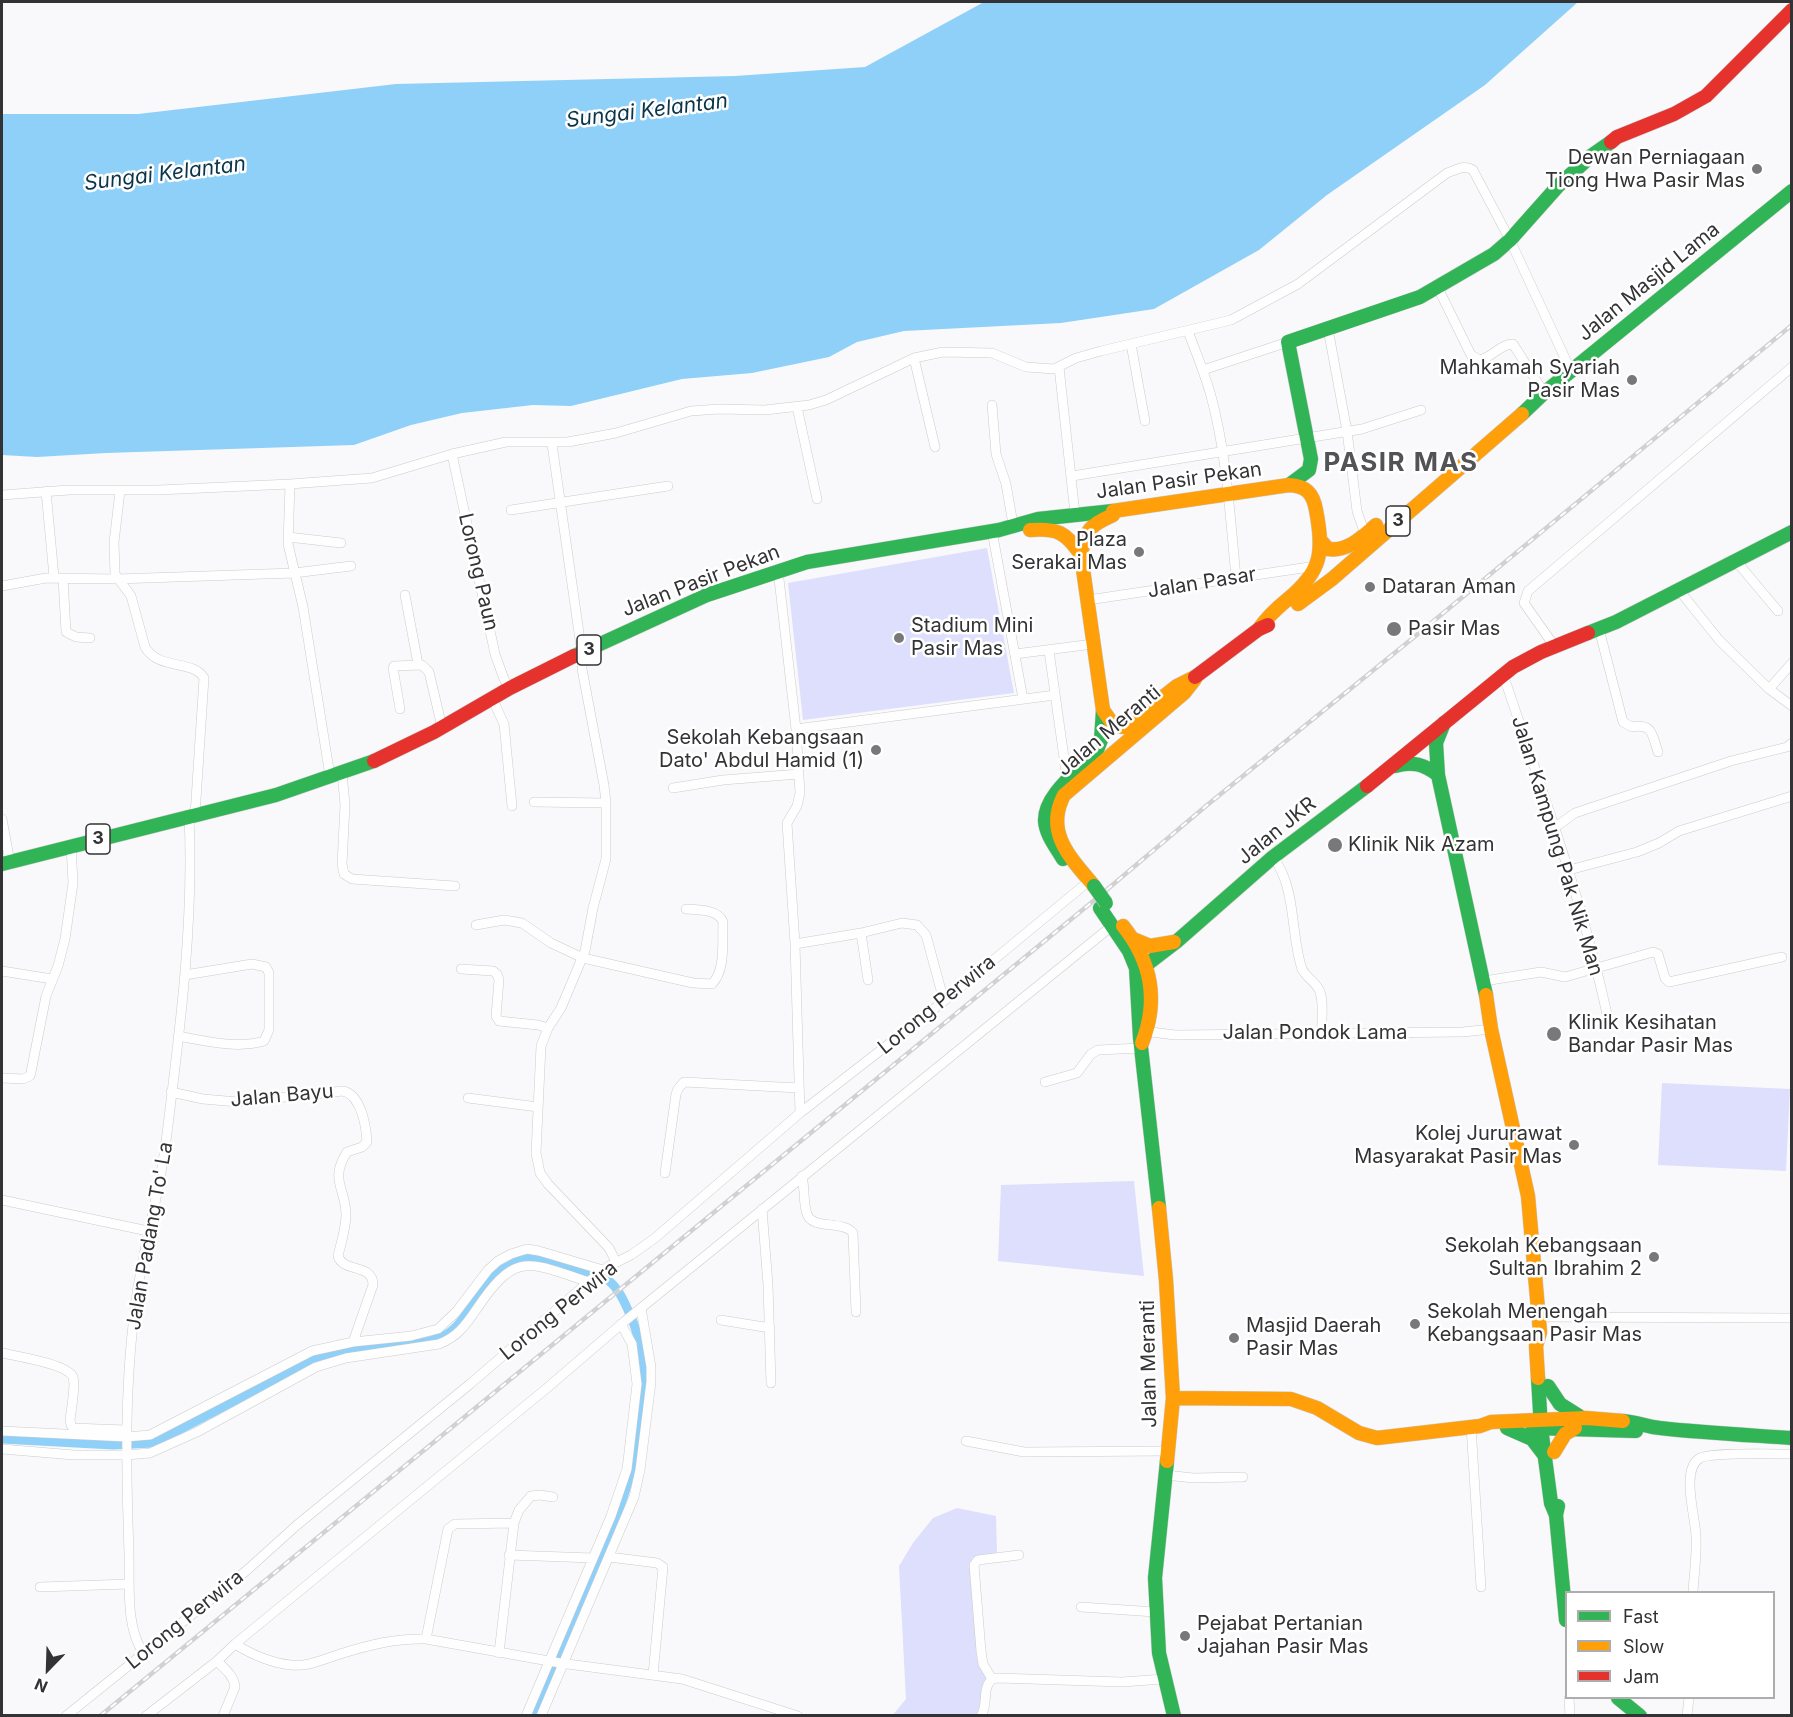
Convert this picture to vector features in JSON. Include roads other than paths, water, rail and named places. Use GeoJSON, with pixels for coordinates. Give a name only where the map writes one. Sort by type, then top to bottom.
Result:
{"type":"FeatureCollection","features":[{"type":"Feature","properties":{"kind":"main road"},"geometry":{"type":"LineString","coordinates":[[1289,485],[1309,470],[1311,465],[1308,437],[1288,342],[1420,297],[1494,254],[1510,240],[1558,186],[1590,156],[1617,137],[1674,114],[1706,96],[1791,10]]}},
{"type":"Feature","properties":{"kind":"main road","name":"Jalan Masjid Lama"},"geometry":{"type":"LineString","coordinates":[[1322,542],[1328,549],[1339,550],[1365,534],[1531,404],[1790,194]]}},
{"type":"Feature","properties":{"kind":"main road","name":"Jalan Masjid Lama"},"geometry":{"type":"LineString","coordinates":[[1198,675],[1259,629],[1272,624],[1332,579],[1486,440]]}},
{"type":"Feature","properties":{"kind":"main road","name":"Jalan Pasir Pekan"},"geometry":{"type":"LineString","coordinates":[[192,815],[276,795],[403,748],[510,688],[622,633],[706,596],[777,570],[830,558],[1075,514],[1120,511],[1289,485]]}},
{"type":"Feature","properties":{"kind":"main road","name":"3"},"geometry":{"type":"LineString","coordinates":[[1289,485],[1304,488],[1314,496],[1322,542]]}},
{"type":"Feature","properties":{"kind":"main road","name":"3"},"geometry":{"type":"LineString","coordinates":[[1103,710],[1081,555],[1083,540],[1089,527],[1120,511]]}},
{"type":"Feature","properties":{"kind":"main road","name":"3"},"geometry":{"type":"LineString","coordinates":[[995,530],[1053,530],[1071,538],[1081,555]]}},
{"type":"Feature","properties":{"kind":"main road","name":"Jalan JKR"},"geometry":{"type":"LineString","coordinates":[[1141,967],[1176,942],[1273,857],[1390,768],[1503,674],[1524,661],[1599,629],[1679,590],[1791,532]]}},
{"type":"Feature","properties":{"kind":"main road","name":"Jalan Masjid Lama"},"geometry":{"type":"LineString","coordinates":[[1259,629],[1266,616],[1306,584],[1316,566],[1322,542]]}},
{"type":"Feature","properties":{"kind":"main road","name":"3"},"geometry":{"type":"LineString","coordinates":[[1132,728],[1177,686],[1198,675]]}},
{"type":"Feature","properties":{"kind":"main road","name":"Jalan Meranti"},"geometry":{"type":"LineString","coordinates":[[1050,825],[1064,795],[1132,728],[1184,693],[1198,675]]}},
{"type":"Feature","properties":{"kind":"main road"},"geometry":{"type":"LineString","coordinates":[[1103,710],[1116,728],[1132,728]]}},
{"type":"Feature","properties":{"kind":"main road","name":"Jalan Meranti"},"geometry":{"type":"LineString","coordinates":[[1050,825],[1047,808],[1050,800],[1067,779],[1097,750],[1101,740],[1103,710]]}},
{"type":"Feature","properties":{"kind":"main road"},"geometry":{"type":"LineString","coordinates":[[1444,723],[1437,734],[1434,747],[1438,776],[1484,981],[1491,1029],[1528,1196],[1540,1332],[1545,1346],[1544,1388],[1550,1455],[1551,1503],[1556,1515],[1565,1610]]}},
{"type":"Feature","properties":{"kind":"main road"},"geometry":{"type":"LineString","coordinates":[[1390,768],[1405,763],[1420,764],[1438,776]]}},
{"type":"Feature","properties":{"kind":"main road","name":"3"},"geometry":{"type":"LineString","coordinates":[[6,863],[192,815]]}},
{"type":"Feature","properties":{"kind":"main road"},"geometry":{"type":"LineString","coordinates":[[1050,825],[1088,888],[1133,939],[1141,967],[1144,1031],[1141,1047]]}},
{"type":"Feature","properties":{"kind":"main road"},"geometry":{"type":"LineString","coordinates":[[1103,905],[1113,925],[1141,967]]}},
{"type":"Feature","properties":{"kind":"main road"},"geometry":{"type":"LineString","coordinates":[[1133,939],[1150,946],[1176,942]]}},
{"type":"Feature","properties":{"kind":"main road","name":"Jalan Meranti"},"geometry":{"type":"LineString","coordinates":[[1141,1047],[1165,1269],[1173,1398],[1155,1578],[1155,1612],[1156,1635],[1164,1679],[1174,1716]]}},
{"type":"Feature","properties":{"kind":"main road"},"geometry":{"type":"LineString","coordinates":[[1544,1388],[1580,1423]]}},
{"type":"Feature","properties":{"kind":"main road"},"geometry":{"type":"LineString","coordinates":[[1511,1424],[1532,1407],[1544,1388]]}},
{"type":"Feature","properties":{"kind":"main road"},"geometry":{"type":"LineString","coordinates":[[1173,1398],[1292,1399],[1317,1408],[1359,1433],[1377,1438],[1476,1426],[1491,1429],[1511,1424],[1546,1423],[1580,1423],[1637,1431],[1656,1428],[1791,1438]]}},
{"type":"Feature","properties":{"kind":"main road"},"geometry":{"type":"LineString","coordinates":[[1550,1455],[1565,1434],[1580,1423]]}},
{"type":"Feature","properties":{"kind":"main road"},"geometry":{"type":"LineString","coordinates":[[1511,1424],[1550,1455]]}},
{"type":"Feature","properties":{"kind":"main road"},"geometry":{"type":"LineString","coordinates":[[1619,1699],[1640,1716]]}},
{"type":"Feature","properties":{"kind":"street"},"geometry":{"type":"LineString","coordinates":[[2,495],[46,491],[120,491],[290,484],[372,478],[452,454],[506,442],[530,441],[552,444],[616,433],[691,411],[797,407],[826,400],[914,358],[943,352],[992,353],[1026,367],[1048,369],[1059,367],[1076,358],[1231,320],[1298,284],[1438,180],[1463,167],[1473,170],[1510,240],[1571,371]]}},
{"type":"Feature","properties":{"kind":"street"},"geometry":{"type":"LineString","coordinates":[[1438,288],[1471,355],[1480,360],[1508,344],[1513,344],[1544,393]]}},
{"type":"Feature","properties":{"kind":"street"},"geometry":{"type":"LineString","coordinates":[[1328,329],[1347,431],[1357,512],[1365,534]]}},
{"type":"Feature","properties":{"kind":"street"},"geometry":{"type":"LineString","coordinates":[[1188,331],[1211,398],[1222,452],[1236,578]]}},
{"type":"Feature","properties":{"kind":"street"},"geometry":{"type":"LineString","coordinates":[[1203,370],[1288,342]]}},
{"type":"Feature","properties":{"kind":"street"},"geometry":{"type":"LineString","coordinates":[[1131,344],[1145,421]]}},
{"type":"Feature","properties":{"kind":"street"},"geometry":{"type":"LineString","coordinates":[[914,358],[934,447]]}},
{"type":"Feature","properties":{"kind":"street"},"geometry":{"type":"LineString","coordinates":[[1059,367],[1075,514]]}},
{"type":"Feature","properties":{"kind":"street"},"geometry":{"type":"LineString","coordinates":[[1555,647],[1524,603],[1528,591],[1791,368]]}},
{"type":"Feature","properties":{"kind":"street"},"geometry":{"type":"LineString","coordinates":[[992,405],[996,454],[1006,484],[1013,525]]}},
{"type":"Feature","properties":{"kind":"street"},"geometry":{"type":"LineString","coordinates":[[797,407],[817,499]]}},
{"type":"Feature","properties":{"kind":"street"},"geometry":{"type":"LineString","coordinates":[[1072,476],[1347,431],[1421,410]]}},
{"type":"Feature","properties":{"kind":"street"},"geometry":{"type":"LineString","coordinates":[[552,444],[582,654],[582,669],[606,803],[605,864],[594,902],[583,958],[541,1046],[536,1154],[540,1173],[548,1184],[609,1248],[616,1262]]}},
{"type":"Feature","properties":{"kind":"street","name":"Lorong Paun"},"geometry":{"type":"LineString","coordinates":[[452,454],[495,654],[504,679],[510,688]]}},
{"type":"Feature","properties":{"kind":"street"},"geometry":{"type":"LineString","coordinates":[[290,484],[288,537],[294,573],[303,607],[336,774],[345,805],[342,864],[344,874],[352,879],[455,886]]}},
{"type":"Feature","properties":{"kind":"street"},"geometry":{"type":"LineString","coordinates":[[511,510],[668,486]]}},
{"type":"Feature","properties":{"kind":"street"},"geometry":{"type":"LineString","coordinates":[[46,491],[66,632],[76,637],[90,638]]}},
{"type":"Feature","properties":{"kind":"street"},"geometry":{"type":"LineString","coordinates":[[117,579],[114,549],[120,491]]}},
{"type":"Feature","properties":{"kind":"street"},"geometry":{"type":"LineString","coordinates":[[995,530],[1023,699]]}},
{"type":"Feature","properties":{"kind":"street"},"geometry":{"type":"LineString","coordinates":[[288,537],[341,543]]}},
{"type":"Feature","properties":{"kind":"street"},"geometry":{"type":"LineString","coordinates":[[1736,561],[1778,611]]}},
{"type":"Feature","properties":{"kind":"street"},"geometry":{"type":"LineString","coordinates":[[2,586],[36,579],[117,579],[294,573],[351,566]]}},
{"type":"Feature","properties":{"kind":"street","name":"Jalan Pasar"},"geometry":{"type":"LineString","coordinates":[[1088,600],[1316,566]]}},
{"type":"Feature","properties":{"kind":"street"},"geometry":{"type":"LineString","coordinates":[[777,570],[796,729],[799,774],[799,800],[788,823],[795,944],[800,1113]]}},
{"type":"Feature","properties":{"kind":"street","name":"Jalan Padang To' La"},"geometry":{"type":"LineString","coordinates":[[117,579],[131,596],[148,653],[157,660],[201,673],[204,678],[192,815],[185,975],[167,1135],[134,1318],[126,1435],[129,1584],[134,1631],[138,1645],[144,1654]]}},
{"type":"Feature","properties":{"kind":"street"},"geometry":{"type":"LineString","coordinates":[[1679,590],[1719,640],[1769,689],[1791,706]]}},
{"type":"Feature","properties":{"kind":"street"},"geometry":{"type":"LineString","coordinates":[[405,595],[418,664]]}},
{"type":"Feature","properties":{"kind":"street"},"geometry":{"type":"LineString","coordinates":[[1599,629],[1623,722],[1632,727],[1641,725],[1647,728],[1658,752]]}},
{"type":"Feature","properties":{"kind":"street"},"geometry":{"type":"LineString","coordinates":[[1015,654],[1093,644]]}},
{"type":"Feature","properties":{"kind":"street"},"geometry":{"type":"LineString","coordinates":[[1049,651],[1067,779]]}},
{"type":"Feature","properties":{"kind":"street"},"geometry":{"type":"LineString","coordinates":[[1769,689],[1791,663]]}},
{"type":"Feature","properties":{"kind":"street"},"geometry":{"type":"LineString","coordinates":[[400,709],[394,666],[418,664],[426,667],[442,728]]}},
{"type":"Feature","properties":{"kind":"street","name":"Jalan Kampung Pak Nik Man"},"geometry":{"type":"LineString","coordinates":[[1503,674],[1569,870],[1597,967],[1608,1019]]}},
{"type":"Feature","properties":{"kind":"street"},"geometry":{"type":"LineString","coordinates":[[796,729],[1054,695]]}},
{"type":"Feature","properties":{"kind":"street"},"geometry":{"type":"LineString","coordinates":[[492,698],[504,724],[512,806]]}},
{"type":"Feature","properties":{"kind":"street"},"geometry":{"type":"LineString","coordinates":[[1554,828],[1575,813],[1731,761],[1791,747]]}},
{"type":"Feature","properties":{"kind":"street"},"geometry":{"type":"LineString","coordinates":[[673,788],[723,780],[799,774]]}},
{"type":"Feature","properties":{"kind":"street"},"geometry":{"type":"LineString","coordinates":[[1569,870],[1637,852],[1679,831],[1791,796]]}},
{"type":"Feature","properties":{"kind":"street"},"geometry":{"type":"LineString","coordinates":[[534,802],[606,803]]}},
{"type":"Feature","properties":{"kind":"street"},"geometry":{"type":"LineString","coordinates":[[2,819],[6,863]]}},
{"type":"Feature","properties":{"kind":"street"},"geometry":{"type":"LineString","coordinates":[[2,1078],[23,1079],[30,1076],[46,996],[62,954],[73,883],[71,846]]}},
{"type":"Feature","properties":{"kind":"street"},"geometry":{"type":"LineString","coordinates":[[1273,857],[1288,893],[1302,969],[1321,994],[1322,1032]]}},
{"type":"Feature","properties":{"kind":"street","name":"Lorong Perwira"},"geometry":{"type":"LineString","coordinates":[[66,1716],[246,1571],[297,1525],[470,1384],[596,1276],[655,1238],[800,1113],[1088,888]]}},
{"type":"Feature","properties":{"kind":"street"},"geometry":{"type":"LineString","coordinates":[[476,925],[504,920],[522,923],[551,943],[583,958],[693,983],[712,984],[718,978],[720,970],[722,917],[715,913],[686,909]]}},
{"type":"Feature","properties":{"kind":"street"},"geometry":{"type":"LineString","coordinates":[[795,944],[861,933],[902,923],[917,925],[926,935],[944,1000]]}},
{"type":"Feature","properties":{"kind":"street"},"geometry":{"type":"LineString","coordinates":[[146,1716],[217,1661],[638,1310],[1113,925]]}},
{"type":"Feature","properties":{"kind":"street"},"geometry":{"type":"LineString","coordinates":[[861,933],[868,980]]}},
{"type":"Feature","properties":{"kind":"street"},"geometry":{"type":"LineString","coordinates":[[1484,981],[1541,972],[1565,977],[1655,952],[1658,954],[1665,978],[1669,982],[1782,957]]}},
{"type":"Feature","properties":{"kind":"street"},"geometry":{"type":"LineString","coordinates":[[178,1036],[221,1043],[257,1043],[264,1041],[269,1030],[269,973],[266,967],[252,964],[185,975]]}},
{"type":"Feature","properties":{"kind":"street"},"geometry":{"type":"LineString","coordinates":[[461,969],[493,971],[497,974],[499,980],[496,1016],[499,1021],[548,1028]]}},
{"type":"Feature","properties":{"kind":"street"},"geometry":{"type":"LineString","coordinates":[[2,971],[52,979]]}},
{"type":"Feature","properties":{"kind":"street","name":"Jalan Pondok Lama"},"geometry":{"type":"LineString","coordinates":[[1144,1031],[1175,1035],[1463,1032],[1491,1029]]}},
{"type":"Feature","properties":{"kind":"street"},"geometry":{"type":"LineString","coordinates":[[1045,1082],[1077,1073],[1091,1054],[1098,1050],[1141,1047]]}},
{"type":"Feature","properties":{"kind":"street"},"geometry":{"type":"LineString","coordinates":[[665,1173],[676,1094],[684,1082],[799,1088]]}},
{"type":"Feature","properties":{"kind":"street","name":"Jalan Bayu"},"geometry":{"type":"LineString","coordinates":[[171,1092],[222,1102],[343,1091],[355,1097],[359,1104],[367,1142],[347,1152],[340,1165],[338,1184],[346,1219],[338,1256],[342,1263],[369,1274],[373,1279],[373,1285],[354,1342]]}},
{"type":"Feature","properties":{"kind":"street"},"geometry":{"type":"LineString","coordinates":[[468,1098],[538,1107]]}},
{"type":"Feature","properties":{"kind":"street"},"geometry":{"type":"LineString","coordinates":[[802,1176],[806,1212],[809,1218],[819,1223],[846,1228],[853,1233],[856,1312]]}},
{"type":"Feature","properties":{"kind":"street"},"geometry":{"type":"LineString","coordinates":[[2,1200],[148,1231]]}},
{"type":"Feature","properties":{"kind":"street"},"geometry":{"type":"LineString","coordinates":[[762,1209],[770,1328],[771,1383]]}},
{"type":"Feature","properties":{"kind":"street"},"geometry":{"type":"LineString","coordinates":[[2,1431],[150,1435],[297,1358],[325,1347],[411,1336],[438,1329],[456,1312],[480,1278],[493,1266],[511,1254],[527,1249],[564,1257],[596,1276]]}},
{"type":"Feature","properties":{"kind":"street"},"geometry":{"type":"LineString","coordinates":[[2,1449],[74,1455],[150,1453],[229,1414],[300,1374],[329,1362],[439,1344],[449,1340],[461,1331],[492,1287],[512,1268],[522,1265],[544,1267],[596,1276]]}},
{"type":"Feature","properties":{"kind":"street"},"geometry":{"type":"LineString","coordinates":[[526,1716],[609,1557],[638,1485],[651,1396],[651,1367],[638,1310]]}},
{"type":"Feature","properties":{"kind":"street"},"geometry":{"type":"LineString","coordinates":[[1539,1317],[1791,1318]]}},
{"type":"Feature","properties":{"kind":"street"},"geometry":{"type":"LineString","coordinates":[[721,1320],[770,1328]]}},
{"type":"Feature","properties":{"kind":"street"},"geometry":{"type":"LineString","coordinates":[[541,1716],[555,1662],[627,1468],[636,1400],[636,1365],[632,1344],[623,1323]]}},
{"type":"Feature","properties":{"kind":"street"},"geometry":{"type":"LineString","coordinates":[[2,1353],[62,1368],[71,1374],[74,1384],[70,1420],[73,1428],[126,1435]]}},
{"type":"Feature","properties":{"kind":"street"},"geometry":{"type":"LineString","coordinates":[[1476,1426],[1481,1587]]}},
{"type":"Feature","properties":{"kind":"street"},"geometry":{"type":"LineString","coordinates":[[1764,1454],[1765,1437]]}},
{"type":"Feature","properties":{"kind":"street"},"geometry":{"type":"LineString","coordinates":[[966,1440],[1024,1452],[1168,1451]]}},
{"type":"Feature","properties":{"kind":"street"},"geometry":{"type":"LineString","coordinates":[[1693,1591],[1696,1539],[1691,1497],[1692,1465],[1700,1458],[1715,1455],[1791,1454]]}},
{"type":"Feature","properties":{"kind":"street"},"geometry":{"type":"LineString","coordinates":[[1166,1475],[1193,1478],[1243,1477]]}},
{"type":"Feature","properties":{"kind":"street"},"geometry":{"type":"LineString","coordinates":[[499,1653],[514,1524],[519,1510],[531,1496],[553,1497]]}},
{"type":"Feature","properties":{"kind":"street"},"geometry":{"type":"LineString","coordinates":[[426,1639],[448,1529],[455,1524],[514,1524]]}},
{"type":"Feature","properties":{"kind":"street"},"geometry":{"type":"LineString","coordinates":[[509,1555],[593,1558]]}},
{"type":"Feature","properties":{"kind":"street"},"geometry":{"type":"LineString","coordinates":[[992,1679],[983,1664],[981,1652],[974,1565],[982,1559],[1019,1555]]}},
{"type":"Feature","properties":{"kind":"street"},"geometry":{"type":"LineString","coordinates":[[609,1557],[657,1563],[663,1567],[653,1675]]}},
{"type":"Feature","properties":{"kind":"street"},"geometry":{"type":"LineString","coordinates":[[40,1587],[129,1584]]}},
{"type":"Feature","properties":{"kind":"street"},"geometry":{"type":"LineString","coordinates":[[1081,1608],[1155,1612]]}},
{"type":"Feature","properties":{"kind":"street"},"geometry":{"type":"LineString","coordinates":[[235,1644],[255,1654],[292,1665],[306,1664],[374,1644],[404,1639],[426,1639],[555,1662],[682,1679],[798,1716]]}},
{"type":"Feature","properties":{"kind":"street"},"geometry":{"type":"LineString","coordinates":[[217,1661],[231,1676],[235,1687],[223,1716]]}},
{"type":"Feature","properties":{"kind":"street"},"geometry":{"type":"LineString","coordinates":[[992,1679],[1122,1683],[1164,1679]]}},
{"type":"Feature","properties":{"kind":"street"},"geometry":{"type":"LineString","coordinates":[[981,1716],[985,1703],[984,1690],[992,1679]]}},
{"type":"Feature","properties":{"kind":"street"},"geometry":{"type":"LineString","coordinates":[[1569,1699],[1570,1716]]}},
{"type":"Feature","properties":{"kind":"street"},"geometry":{"type":"LineString","coordinates":[[1687,1716],[1689,1699]]}},
{"type":"Feature","properties":{"kind":"water","name":"Sungai Kelantan"},"geometry":{"type":"Polygon","coordinates":[[[984,2],[1578,2],[1485,85],[1327,195],[1259,250],[1154,309],[1061,323],[904,331],[857,342],[829,357],[752,373],[682,379],[571,406],[533,405],[462,413],[411,425],[354,445],[37,457],[2,455],[2,114],[138,114],[396,84],[735,76],[865,67],[984,2]]]}},
{"type":"Feature","properties":{"kind":"waterway"},"geometry":{"type":"LineString","coordinates":[[2,1439],[113,1445],[154,1443],[321,1356],[409,1345],[447,1334],[461,1322],[488,1281],[507,1264],[517,1260],[528,1258],[553,1262],[608,1280],[622,1298],[637,1333],[644,1383],[639,1434],[620,1507],[532,1716]]}},
{"type":"Feature","properties":{"kind":"railway"},"geometry":{"type":"LineString","coordinates":[[100,1716],[1792,325]]}},
{"type":"Feature","properties":{"kind":"place","name":"Dewan Perniagaan Tiong Hwa Pasir Mas"},"geometry":{"type":"Point","coordinates":[1757,169]}},
{"type":"Feature","properties":{"kind":"place","name":"Mahkamah Syariah Pasir Mas"},"geometry":{"type":"Point","coordinates":[1632,380]}},
{"type":"Feature","properties":{"kind":"place","name":"Plaza Serakai Mas"},"geometry":{"type":"Point","coordinates":[1139,552]}},
{"type":"Feature","properties":{"kind":"place","name":"Dataran Aman"},"geometry":{"type":"Point","coordinates":[1370,587]}},
{"type":"Feature","properties":{"kind":"place","name":"Pasir Mas"},"geometry":{"type":"Point","coordinates":[1394,629]}},
{"type":"Feature","properties":{"kind":"place","name":"Stadium Mini Pasir Mas"},"geometry":{"type":"Point","coordinates":[899,638]}},
{"type":"Feature","properties":{"kind":"place","name":"Sekolah Kebangsaan Dato' Abdul Hamid (1)"},"geometry":{"type":"Point","coordinates":[876,750]}},
{"type":"Feature","properties":{"kind":"place","name":"Klinik Nik Azam"},"geometry":{"type":"Point","coordinates":[1335,845]}},
{"type":"Feature","properties":{"kind":"place","name":"Klinik Kesihatan Bandar Pasir Mas"},"geometry":{"type":"Point","coordinates":[1554,1034]}},
{"type":"Feature","properties":{"kind":"place","name":"Kolej Jururawat Masyarakat Pasir Mas"},"geometry":{"type":"Point","coordinates":[1574,1145]}},
{"type":"Feature","properties":{"kind":"place","name":"Sekolah Kebangsaan Sultan Ibrahim 2"},"geometry":{"type":"Point","coordinates":[1654,1257]}},
{"type":"Feature","properties":{"kind":"place","name":"Sekolah Menengah Kebangsaan Pasir Mas"},"geometry":{"type":"Point","coordinates":[1415,1324]}},
{"type":"Feature","properties":{"kind":"place","name":"Masjid Daerah Pasir Mas"},"geometry":{"type":"Point","coordinates":[1234,1338]}},
{"type":"Feature","properties":{"kind":"place","name":"Pejabat Pertanian Jajahan Pasir Mas"},"geometry":{"type":"Point","coordinates":[1185,1636]}},
{"type":"Feature","properties":{"kind":"district","name":"PASIR MAS"},"geometry":{"type":"Point","coordinates":[1401,463]}}]}
